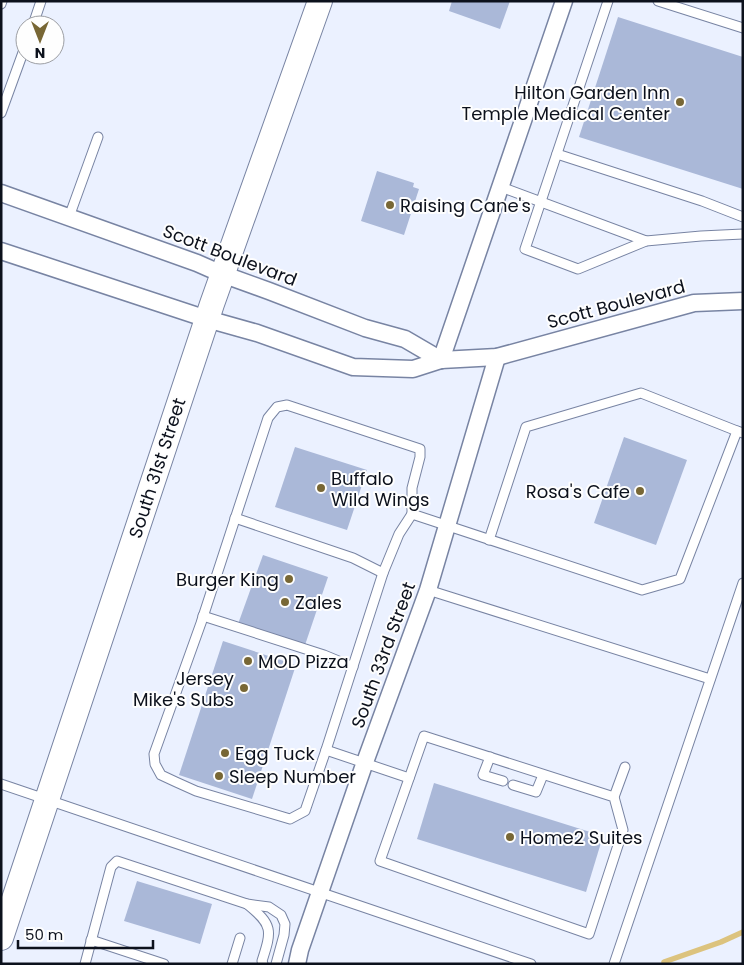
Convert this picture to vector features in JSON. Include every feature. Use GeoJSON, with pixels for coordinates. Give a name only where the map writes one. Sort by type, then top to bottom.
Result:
{"type":"FeatureCollection","features":[{"type":"Feature","properties":{"kind":"main road","name":"South 31st Street"},"geometry":{"type":"LineString","coordinates":[[1,938],[222,274],[320,1]]}},
{"type":"Feature","properties":{"kind":"street"},"geometry":{"type":"LineString","coordinates":[[441,360],[517,133],[564,1]]}},
{"type":"Feature","properties":{"kind":"street","name":"Scott Boulevard"},"geometry":{"type":"LineString","coordinates":[[1,193],[197,263],[365,328],[405,339],[441,360]]}},
{"type":"Feature","properties":{"kind":"street","name":"Scott Boulevard"},"geometry":{"type":"LineString","coordinates":[[1,251],[353,367],[387,370],[413,369],[441,360],[497,357],[694,303],[743,301]]}},
{"type":"Feature","properties":{"kind":"street","name":"South 33rd Street"},"geometry":{"type":"LineString","coordinates":[[297,964],[320,892],[428,590],[497,357]]}},
{"type":"Feature","properties":{"kind":"lane"},"geometry":{"type":"LineString","coordinates":[[36,15],[41,1]]}},
{"type":"Feature","properties":{"kind":"lane"},"geometry":{"type":"LineString","coordinates":[[608,1],[525,250],[578,269],[646,241],[743,234]]}},
{"type":"Feature","properties":{"kind":"lane"},"geometry":{"type":"LineString","coordinates":[[658,1],[743,28]]}},
{"type":"Feature","properties":{"kind":"lane"},"geometry":{"type":"LineString","coordinates":[[1,113],[18,65]]}},
{"type":"Feature","properties":{"kind":"lane"},"geometry":{"type":"LineString","coordinates":[[69,217],[98,137]]}},
{"type":"Feature","properties":{"kind":"lane"},"geometry":{"type":"LineString","coordinates":[[557,154],[702,201],[743,217]]}},
{"type":"Feature","properties":{"kind":"lane"},"geometry":{"type":"LineString","coordinates":[[500,187],[646,241]]}},
{"type":"Feature","properties":{"kind":"lane"},"geometry":{"type":"LineString","coordinates":[[412,514],[446,526],[642,590],[680,579],[740,432],[641,393],[526,427],[489,540]]}},
{"type":"Feature","properties":{"kind":"lane"},"geometry":{"type":"LineString","coordinates":[[288,405],[420,449],[420,457],[412,488],[412,514],[399,534],[383,573],[305,811],[290,819],[196,791],[161,775],[155,764],[154,754],[203,616],[268,418],[277,407],[288,405]]}},
{"type":"Feature","properties":{"kind":"lane"},"geometry":{"type":"LineString","coordinates":[[235,518],[353,558],[383,573]]}},
{"type":"Feature","properties":{"kind":"lane"},"geometry":{"type":"LineString","coordinates":[[614,964],[743,582]]}},
{"type":"Feature","properties":{"kind":"lane"},"geometry":{"type":"LineString","coordinates":[[428,590],[710,679]]}},
{"type":"Feature","properties":{"kind":"lane"},"geometry":{"type":"LineString","coordinates":[[203,616],[324,655],[353,667]]}},
{"type":"Feature","properties":{"kind":"lane"},"geometry":{"type":"LineString","coordinates":[[614,797],[424,736],[380,861],[589,934],[623,830],[614,797],[625,767]]}},
{"type":"Feature","properties":{"kind":"lane"},"geometry":{"type":"LineString","coordinates":[[326,750],[409,778]]}},
{"type":"Feature","properties":{"kind":"lane"},"geometry":{"type":"LineString","coordinates":[[490,757],[484,775],[503,781]]}},
{"type":"Feature","properties":{"kind":"lane"},"geometry":{"type":"LineString","coordinates":[[514,784],[536,792],[543,775]]}},
{"type":"Feature","properties":{"kind":"lane"},"geometry":{"type":"LineString","coordinates":[[1,784],[531,964]]}},
{"type":"Feature","properties":{"kind":"lane"},"geometry":{"type":"LineString","coordinates":[[85,964],[111,867],[117,861],[247,904],[269,907],[281,915],[285,924],[276,964]]}},
{"type":"Feature","properties":{"kind":"lane"},"geometry":{"type":"LineString","coordinates":[[247,904],[264,918],[268,926],[269,939],[262,961],[263,964]]}},
{"type":"Feature","properties":{"kind":"lane"},"geometry":{"type":"LineString","coordinates":[[232,964],[240,938]]}},
{"type":"Feature","properties":{"kind":"lane"},"geometry":{"type":"LineString","coordinates":[[91,940],[164,964]]}},
{"type":"Feature","properties":{"kind":"building"},"geometry":{"type":"Polygon","coordinates":[[[452,1],[510,1],[500,29],[449,11],[452,1]]]}},
{"type":"Feature","properties":{"kind":"building"},"geometry":{"type":"Polygon","coordinates":[[[618,17],[743,57],[743,189],[579,137],[618,17]]]}},
{"type":"Feature","properties":{"kind":"building","name":"Raising Cane's"},"geometry":{"type":"Polygon","coordinates":[[[377,171],[414,183],[413,187],[419,189],[404,235],[361,221],[377,171]]]}},
{"type":"Feature","properties":{"kind":"building","name":"Rosa's Cafe"},"geometry":{"type":"Polygon","coordinates":[[[624,437],[687,460],[656,545],[594,523],[624,437]]]}},
{"type":"Feature","properties":{"kind":"building","name":"Buffalo Wild Wings"},"geometry":{"type":"Polygon","coordinates":[[[295,447],[367,470],[347,530],[275,507],[295,447]]]}},
{"type":"Feature","properties":{"kind":"building"},"geometry":{"type":"Polygon","coordinates":[[[263,555],[328,577],[305,645],[238,624],[263,555]]]}},
{"type":"Feature","properties":{"kind":"building"},"geometry":{"type":"Polygon","coordinates":[[[223,641],[296,665],[252,799],[179,775],[223,641]]]}},
{"type":"Feature","properties":{"kind":"building","name":"Home2 Suites"},"geometry":{"type":"Polygon","coordinates":[[[434,783],[603,836],[586,892],[417,839],[434,783]]]}},
{"type":"Feature","properties":{"kind":"building"},"geometry":{"type":"Polygon","coordinates":[[[137,881],[212,904],[200,944],[124,921],[137,881]]]}},
{"type":"Feature","properties":{"kind":"waterway"},"geometry":{"type":"LineString","coordinates":[[664,962],[721,942],[743,932]]}},
{"type":"Feature","properties":{"kind":"place","name":"Hilton Garden Inn Temple Medical Center"},"geometry":{"type":"Point","coordinates":[680,102]}},
{"type":"Feature","properties":{"kind":"place","name":"Raising Cane's"},"geometry":{"type":"Point","coordinates":[390,205]}},
{"type":"Feature","properties":{"kind":"place","name":"Buffalo Wild Wings"},"geometry":{"type":"Point","coordinates":[321,488]}},
{"type":"Feature","properties":{"kind":"place","name":"Rosa's Cafe"},"geometry":{"type":"Point","coordinates":[640,491]}},
{"type":"Feature","properties":{"kind":"place","name":"Burger King"},"geometry":{"type":"Point","coordinates":[289,579]}},
{"type":"Feature","properties":{"kind":"place","name":"Zales"},"geometry":{"type":"Point","coordinates":[285,602]}},
{"type":"Feature","properties":{"kind":"place","name":"MOD Pizza"},"geometry":{"type":"Point","coordinates":[248,661]}},
{"type":"Feature","properties":{"kind":"place","name":"Jersey Mike's Subs"},"geometry":{"type":"Point","coordinates":[244,688]}},
{"type":"Feature","properties":{"kind":"place","name":"Egg Tuck"},"geometry":{"type":"Point","coordinates":[225,753]}},
{"type":"Feature","properties":{"kind":"place","name":"Sleep Number"},"geometry":{"type":"Point","coordinates":[219,776]}},
{"type":"Feature","properties":{"kind":"place","name":"Home2 Suites"},"geometry":{"type":"Point","coordinates":[510,837]}}]}
